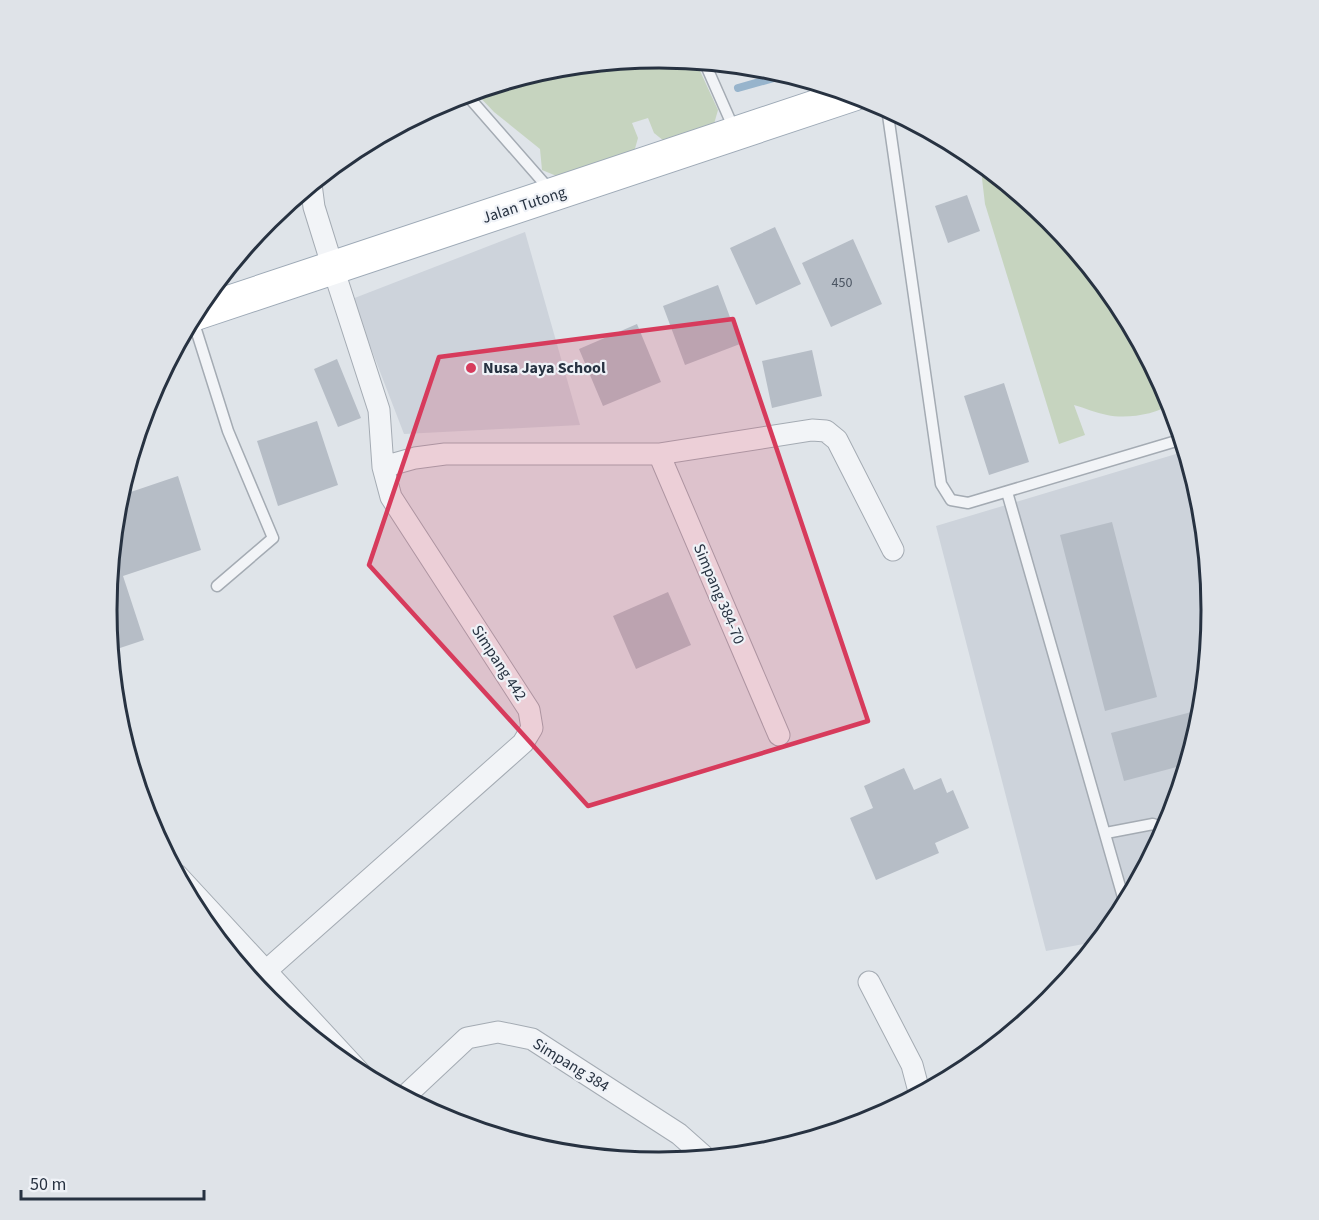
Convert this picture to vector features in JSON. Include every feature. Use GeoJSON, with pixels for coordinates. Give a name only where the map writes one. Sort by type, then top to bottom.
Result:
{"type":"FeatureCollection","features":[{"type":"Feature","properties":{"kind":"main road","name":"Jalan Tutong"},"geometry":{"type":"LineString","coordinates":[[207,311],[841,99]]}},
{"type":"Feature","properties":{"kind":"street","name":"Simpang 442"},"geometry":{"type":"LineString","coordinates":[[267,970],[523,743],[532,728],[529,710],[391,497],[383,467],[379,410],[314,207],[312,194]]}},
{"type":"Feature","properties":{"kind":"street"},"geometry":{"type":"LineString","coordinates":[[383,467],[415,458],[445,454],[659,454],[812,430],[826,431],[837,440],[893,550]]}},
{"type":"Feature","properties":{"kind":"street","name":"Simpang 384-70"},"geometry":{"type":"LineString","coordinates":[[659,454],[779,735]]}},
{"type":"Feature","properties":{"kind":"street"},"geometry":{"type":"LineString","coordinates":[[203,902],[333,1043]]}},
{"type":"Feature","properties":{"kind":"street"},"geometry":{"type":"LineString","coordinates":[[868,982],[912,1065],[918,1087]]}},
{"type":"Feature","properties":{"kind":"street","name":"Simpang 384"},"geometry":{"type":"LineString","coordinates":[[410,1092],[467,1038],[498,1032],[532,1039],[679,1134],[698,1151]]}},
{"type":"Feature","properties":{"kind":"lane"},"geometry":{"type":"LineString","coordinates":[[708,70],[736,134]]}},
{"type":"Feature","properties":{"kind":"lane"},"geometry":{"type":"LineString","coordinates":[[472,101],[554,195]]}},
{"type":"Feature","properties":{"kind":"lane"},"geometry":{"type":"LineString","coordinates":[[888,118],[941,484],[951,500],[968,503],[1175,441]]}},
{"type":"Feature","properties":{"kind":"lane"},"geometry":{"type":"LineString","coordinates":[[197,328],[228,431],[273,538],[217,586]]}},
{"type":"Feature","properties":{"kind":"lane"},"geometry":{"type":"LineString","coordinates":[[1007,492],[1122,893]]}},
{"type":"Feature","properties":{"kind":"lane"},"geometry":{"type":"LineString","coordinates":[[1106,833],[1152,824],[1157,826]]}},
{"type":"Feature","properties":{"kind":"highlighted area"},"geometry":{"type":"Polygon","coordinates":[[[733,319],[868,721],[588,806],[369,565],[439,357],[733,319]]]}},
{"type":"Feature","properties":{"kind":"shaded area","name":"Nusa Jaya School"},"geometry":{"type":"Polygon","coordinates":[[[525,232],[580,425],[404,434],[352,299],[525,232]]]}},
{"type":"Feature","properties":{"kind":"shaded area"},"geometry":{"type":"Polygon","coordinates":[[[1179,453],[1192,504],[1201,575],[1201,645],[1192,716],[1184,750],[1161,818],[1129,881],[1087,943],[1046,951],[936,526],[1179,453]]]}},
{"type":"Feature","properties":{"kind":"green space"},"geometry":{"type":"Polygon","coordinates":[[[660,68],[699,69],[718,110],[714,124],[664,141],[654,133],[648,118],[632,123],[638,138],[634,152],[559,177],[542,170],[540,149],[494,112],[480,98],[519,86],[589,72],[660,68]]]}},
{"type":"Feature","properties":{"kind":"green space"},"geometry":{"type":"Polygon","coordinates":[[[981,174],[1043,226],[1090,280],[1129,339],[1163,408],[1141,415],[1115,416],[1074,405],[1085,435],[1059,444],[985,204],[981,174]]]}},
{"type":"Feature","properties":{"kind":"building"},"geometry":{"type":"Polygon","coordinates":[[[967,195],[980,231],[948,243],[935,206],[967,195]]]}},
{"type":"Feature","properties":{"kind":"building"},"geometry":{"type":"Polygon","coordinates":[[[775,227],[801,284],[756,305],[730,248],[775,227]]]}},
{"type":"Feature","properties":{"kind":"building"},"geometry":{"type":"Polygon","coordinates":[[[853,239],[882,304],[831,327],[802,263],[853,239]]]}},
{"type":"Feature","properties":{"kind":"building"},"geometry":{"type":"Polygon","coordinates":[[[718,285],[740,344],[685,365],[663,306],[718,285]]]}},
{"type":"Feature","properties":{"kind":"building"},"geometry":{"type":"Polygon","coordinates":[[[637,324],[661,382],[603,406],[579,349],[637,324]]]}},
{"type":"Feature","properties":{"kind":"building"},"geometry":{"type":"Polygon","coordinates":[[[812,350],[822,396],[772,408],[762,361],[812,350]]]}},
{"type":"Feature","properties":{"kind":"building"},"geometry":{"type":"Polygon","coordinates":[[[337,359],[361,418],[338,427],[314,369],[337,359]]]}},
{"type":"Feature","properties":{"kind":"building"},"geometry":{"type":"Polygon","coordinates":[[[1004,383],[1029,462],[989,475],[964,396],[1004,383]]]}},
{"type":"Feature","properties":{"kind":"building"},"geometry":{"type":"Polygon","coordinates":[[[317,421],[338,485],[278,506],[257,441],[317,421]]]}},
{"type":"Feature","properties":{"kind":"building"},"geometry":{"type":"Polygon","coordinates":[[[178,476],[201,550],[123,576],[144,640],[118,649],[118,575],[130,492],[178,476]]]}},
{"type":"Feature","properties":{"kind":"building"},"geometry":{"type":"Polygon","coordinates":[[[1112,522],[1157,697],[1105,711],[1060,535],[1112,522]]]}},
{"type":"Feature","properties":{"kind":"building"},"geometry":{"type":"Polygon","coordinates":[[[668,592],[691,645],[636,669],[613,616],[668,592]]]}},
{"type":"Feature","properties":{"kind":"building"},"geometry":{"type":"Polygon","coordinates":[[[1193,712],[1179,766],[1124,781],[1111,733],[1193,712]]]}},
{"type":"Feature","properties":{"kind":"building"},"geometry":{"type":"Polygon","coordinates":[[[904,768],[914,790],[941,778],[947,793],[953,790],[969,828],[935,843],[939,853],[876,880],[850,818],[873,808],[864,786],[904,768]]]}},
{"type":"Feature","properties":{"kind":"waterway"},"geometry":{"type":"LineString","coordinates":[[738,88],[770,79]]}},
{"type":"Feature","properties":{"kind":"place","name":"Nusa Jaya School"},"geometry":{"type":"Point","coordinates":[471,368]}}]}
